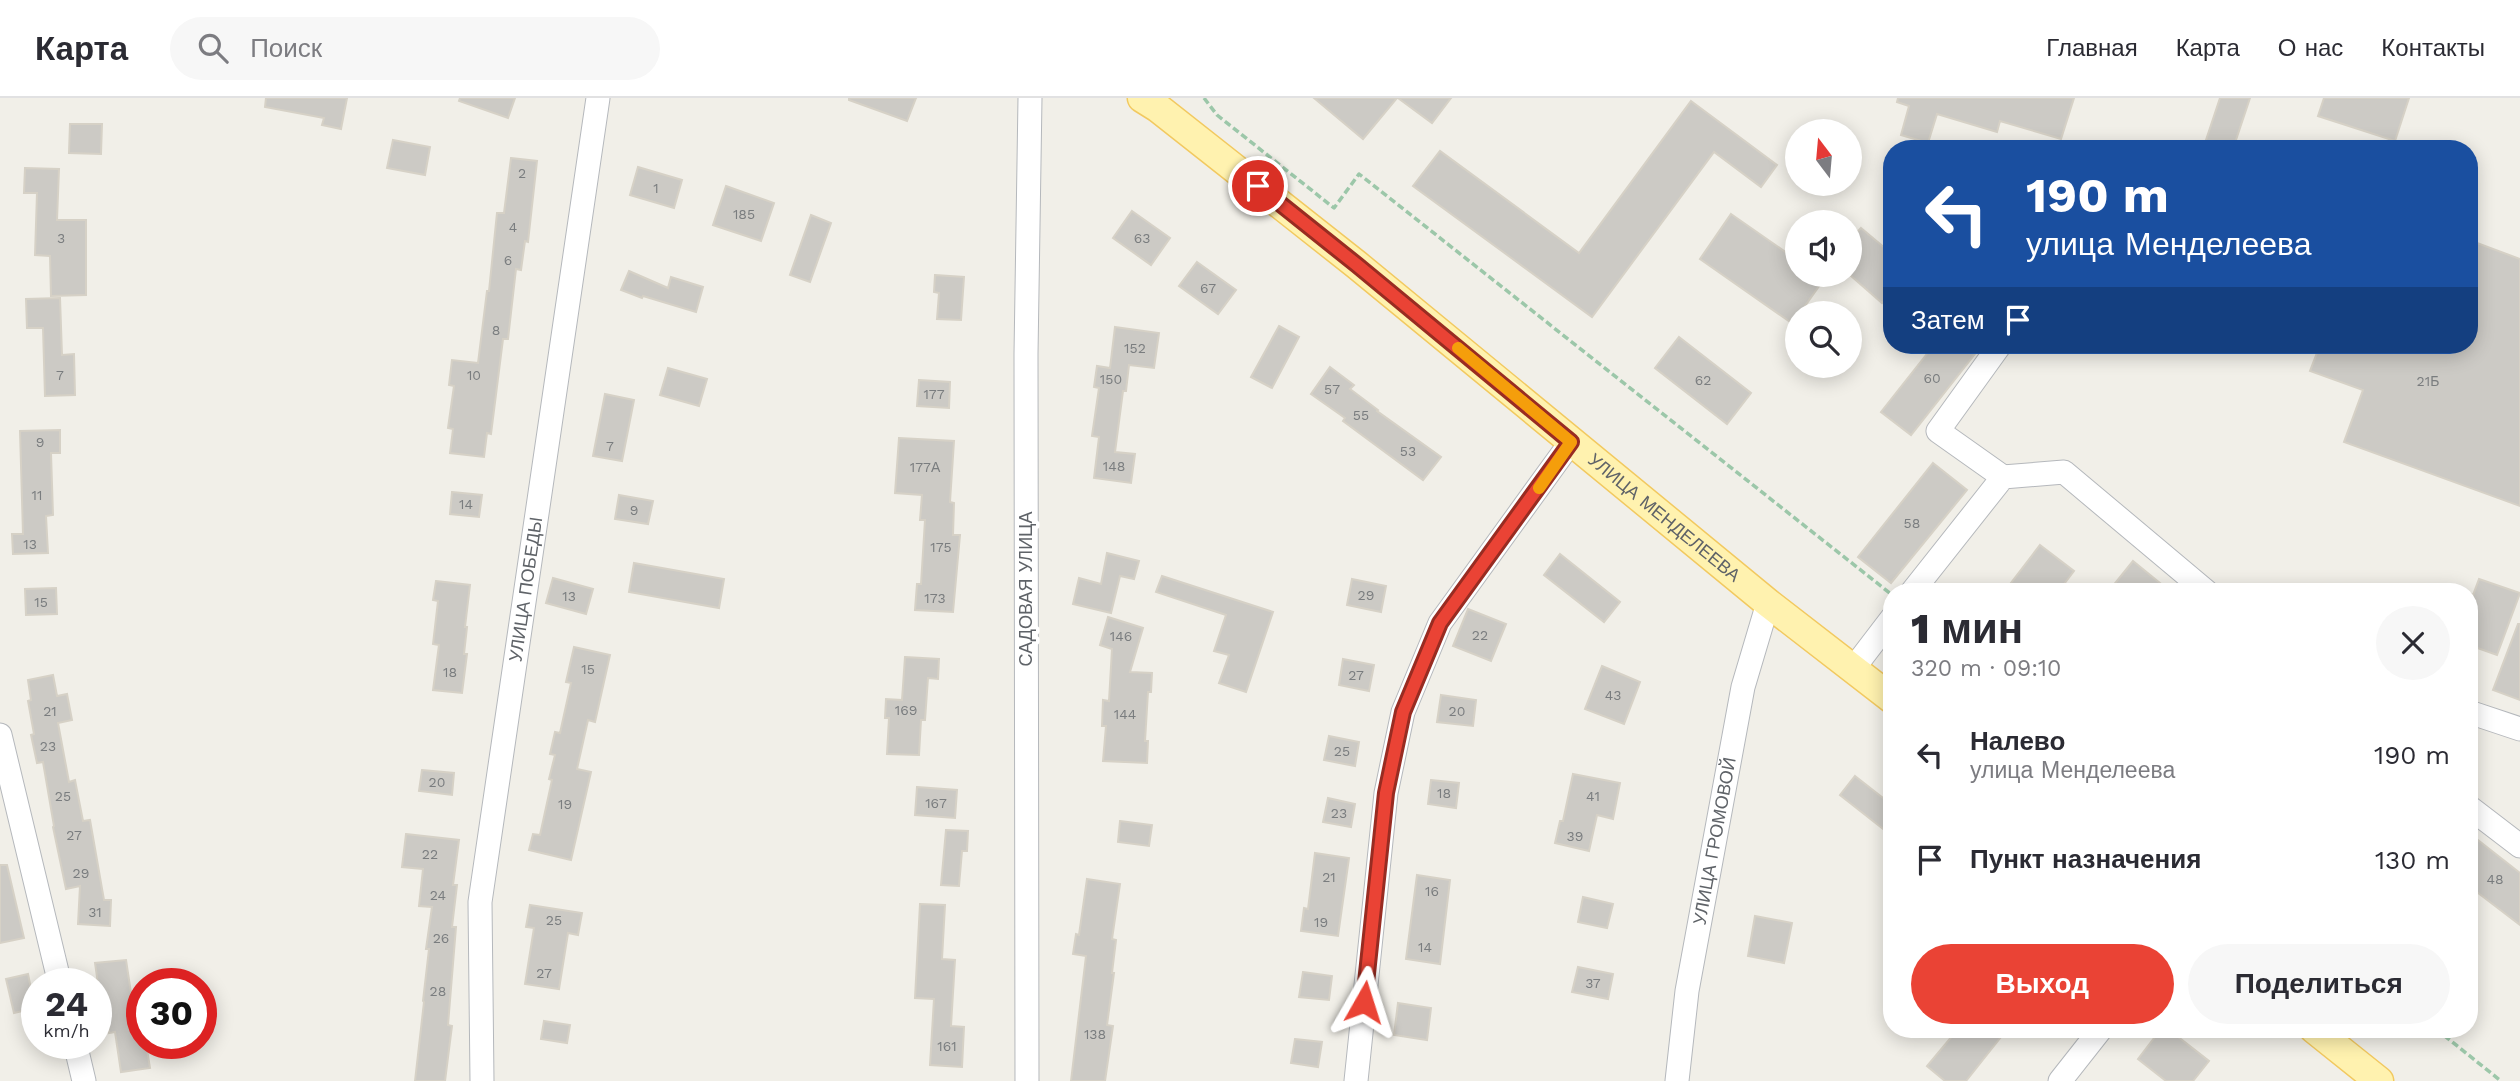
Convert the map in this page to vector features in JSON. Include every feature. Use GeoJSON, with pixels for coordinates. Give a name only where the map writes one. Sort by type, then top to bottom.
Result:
{"type":"FeatureCollection","features":[{"type":"Feature","properties":{"kind":"main road","name":"УЛИЦА МЕНДЕЛЕЕВА"},"geometry":{"type":"LineString","coordinates":[[1143,98],[1357,265],[1768,603],[1883,692]]}},
{"type":"Feature","properties":{"kind":"main road"},"geometry":{"type":"LineString","coordinates":[[2325,1038],[2379,1081]]}},
{"type":"Feature","properties":{"kind":"street","name":"УЛИЦА ПОБЕДЫ"},"geometry":{"type":"LineString","coordinates":[[482,1081],[480,902],[598,98]]}},
{"type":"Feature","properties":{"kind":"street","name":"САДОВАЯ УЛИЦА"},"geometry":{"type":"LineString","coordinates":[[1027,1081],[1026,354],[1030,98]]}},
{"type":"Feature","properties":{"kind":"street"},"geometry":{"type":"LineString","coordinates":[[1994,354],[1938,431],[2003,478],[2064,472],[2196,583]]}},
{"type":"Feature","properties":{"kind":"street"},"geometry":{"type":"LineString","coordinates":[[1356,1081],[1386,793],[1403,712],[1440,623],[1571,442]]}},
{"type":"Feature","properties":{"kind":"street"},"geometry":{"type":"LineString","coordinates":[[1919,583],[2003,478]]}},
{"type":"Feature","properties":{"kind":"street","name":"УЛИЦА ГРОМОВОЙ"},"geometry":{"type":"LineString","coordinates":[[1678,1081],[1687,991],[1743,687],[1768,603]]}},
{"type":"Feature","properties":{"kind":"street"},"geometry":{"type":"LineString","coordinates":[[1853,669],[1883,630]]}},
{"type":"Feature","properties":{"kind":"street"},"geometry":{"type":"LineString","coordinates":[[2478,715],[2520,729]]}},
{"type":"Feature","properties":{"kind":"street"},"geometry":{"type":"LineString","coordinates":[[0,735],[56,968]]}},
{"type":"Feature","properties":{"kind":"street"},"geometry":{"type":"LineString","coordinates":[[2478,814],[2520,846]]}},
{"type":"Feature","properties":{"kind":"street"},"geometry":{"type":"LineString","coordinates":[[2060,1081],[2094,1038]]}},
{"type":"Feature","properties":{"kind":"street"},"geometry":{"type":"LineString","coordinates":[[79,1059],[84,1081]]}},
{"type":"Feature","properties":{"kind":"path"},"geometry":{"type":"LineString","coordinates":[[1205,98],[1217,115],[1334,208],[1359,174],[1883,588]]}},
{"type":"Feature","properties":{"kind":"path"},"geometry":{"type":"LineString","coordinates":[[2447,1038],[2501,1081]]}},
{"type":"Feature","properties":{"kind":"building"},"geometry":{"type":"Polygon","coordinates":[[[266,98],[347,98],[341,129],[322,125],[324,118],[265,107],[266,98]]]}},
{"type":"Feature","properties":{"kind":"building"},"geometry":{"type":"Polygon","coordinates":[[[460,98],[515,98],[508,118],[459,101],[460,98]]]}},
{"type":"Feature","properties":{"kind":"building"},"geometry":{"type":"Polygon","coordinates":[[[849,98],[916,98],[907,121],[849,98]]]}},
{"type":"Feature","properties":{"kind":"building"},"geometry":{"type":"Polygon","coordinates":[[[1314,98],[1397,98],[1363,139],[1314,98]]]}},
{"type":"Feature","properties":{"kind":"building"},"geometry":{"type":"Polygon","coordinates":[[[1398,98],[1451,98],[1432,123],[1398,98]]]}},
{"type":"Feature","properties":{"kind":"building"},"geometry":{"type":"Polygon","coordinates":[[[1898,98],[2074,98],[2061,139],[2000,121],[1997,132],[1937,114],[1929,140],[1918,140],[1901,135],[1909,106],[1897,102],[1898,98]]]}},
{"type":"Feature","properties":{"kind":"building"},"geometry":{"type":"Polygon","coordinates":[[[2220,98],[2250,98],[2236,140],[2206,140],[2220,98]]]}},
{"type":"Feature","properties":{"kind":"building"},"geometry":{"type":"Polygon","coordinates":[[[2324,98],[2409,98],[2395,140],[2318,116],[2324,98]]]}},
{"type":"Feature","properties":{"kind":"building"},"geometry":{"type":"Polygon","coordinates":[[[1691,101],[1777,165],[1761,187],[1714,152],[1592,317],[1413,186],[1440,151],[1579,253],[1691,101]]]}},
{"type":"Feature","properties":{"kind":"building"},"geometry":{"type":"Polygon","coordinates":[[[70,124],[102,124],[101,154],[69,153],[70,124]]]}},
{"type":"Feature","properties":{"kind":"building"},"geometry":{"type":"Polygon","coordinates":[[[393,140],[430,147],[425,175],[387,168],[393,140]]]}},
{"type":"Feature","properties":{"kind":"building"},"geometry":{"type":"Polygon","coordinates":[[[511,158],[537,161],[528,242],[525,241],[521,270],[516,269],[508,339],[503,339],[491,434],[487,433],[484,457],[450,453],[453,429],[448,428],[454,386],[449,385],[452,360],[478,363],[497,213],[504,213],[511,158]]]}},
{"type":"Feature","properties":{"kind":"building"},"geometry":{"type":"Polygon","coordinates":[[[638,167],[682,180],[674,208],[630,195],[638,167]]]}},
{"type":"Feature","properties":{"kind":"building"},"geometry":{"type":"Polygon","coordinates":[[[25,168],[59,169],[57,220],[86,220],[86,295],[51,296],[50,256],[35,255],[37,193],[24,193],[25,168]]]}},
{"type":"Feature","properties":{"kind":"building"},"geometry":{"type":"Polygon","coordinates":[[[726,186],[774,203],[761,241],[713,225],[726,186]]]}},
{"type":"Feature","properties":{"kind":"building"},"geometry":{"type":"Polygon","coordinates":[[[1132,211],[1170,238],[1151,265],[1113,238],[1132,211]]]}},
{"type":"Feature","properties":{"kind":"building"},"geometry":{"type":"Polygon","coordinates":[[[1731,214],[1785,252],[1785,287],[1818,287],[1809,301],[1785,301],[1785,318],[1700,259],[1731,214]]]}},
{"type":"Feature","properties":{"kind":"building"},"geometry":{"type":"Polygon","coordinates":[[[811,215],[831,223],[810,282],[790,275],[811,215]]]}},
{"type":"Feature","properties":{"kind":"building"},"geometry":{"type":"Polygon","coordinates":[[[1862,229],[1883,246],[1882,303],[1862,286],[1862,229]]]}},
{"type":"Feature","properties":{"kind":"building"},"geometry":{"type":"Polygon","coordinates":[[[2478,243],[2520,259],[2520,506],[2344,442],[2363,390],[2310,371],[2317,354],[2478,354],[2478,243]]]}},
{"type":"Feature","properties":{"kind":"building"},"geometry":{"type":"Polygon","coordinates":[[[1197,262],[1236,290],[1218,314],[1179,286],[1197,262]]]}},
{"type":"Feature","properties":{"kind":"building"},"geometry":{"type":"Polygon","coordinates":[[[629,271],[668,288],[671,277],[703,287],[696,312],[621,290],[629,271]]]}},
{"type":"Feature","properties":{"kind":"building"},"geometry":{"type":"Polygon","coordinates":[[[935,275],[964,277],[961,320],[937,319],[939,293],[934,292],[935,275]]]}},
{"type":"Feature","properties":{"kind":"building"},"geometry":{"type":"Polygon","coordinates":[[[60,298],[62,355],[74,354],[75,395],[45,396],[43,328],[27,328],[26,299],[60,298]]]}},
{"type":"Feature","properties":{"kind":"building"},"geometry":{"type":"Polygon","coordinates":[[[1279,326],[1299,337],[1272,388],[1251,377],[1279,326]]]}},
{"type":"Feature","properties":{"kind":"building"},"geometry":{"type":"Polygon","coordinates":[[[1115,327],[1159,333],[1154,368],[1129,365],[1126,391],[1123,391],[1115,452],[1135,454],[1131,483],[1094,478],[1099,437],[1092,436],[1099,388],[1094,387],[1097,366],[1110,368],[1115,327]]]}},
{"type":"Feature","properties":{"kind":"building"},"geometry":{"type":"Polygon","coordinates":[[[1679,337],[1751,393],[1727,424],[1655,368],[1679,337]]]}},
{"type":"Feature","properties":{"kind":"building"},"geometry":{"type":"Polygon","coordinates":[[[1927,354],[1975,354],[1911,435],[1881,412],[1927,354]]]}},
{"type":"Feature","properties":{"kind":"building"},"geometry":{"type":"Polygon","coordinates":[[[1330,367],[1354,385],[1350,389],[1377,411],[1441,457],[1423,480],[1311,394],[1330,367]]]}},
{"type":"Feature","properties":{"kind":"building"},"geometry":{"type":"Polygon","coordinates":[[[668,368],[707,379],[699,406],[660,395],[668,368]]]}},
{"type":"Feature","properties":{"kind":"building"},"geometry":{"type":"Polygon","coordinates":[[[919,380],[950,382],[949,408],[917,406],[919,380]]]}},
{"type":"Feature","properties":{"kind":"building"},"geometry":{"type":"Polygon","coordinates":[[[605,394],[634,400],[622,461],[593,456],[605,394]]]}},
{"type":"Feature","properties":{"kind":"building"},"geometry":{"type":"Polygon","coordinates":[[[60,430],[60,453],[51,453],[53,515],[46,516],[48,553],[13,554],[12,534],[23,534],[20,431],[60,430]]]}},
{"type":"Feature","properties":{"kind":"building"},"geometry":{"type":"Polygon","coordinates":[[[899,438],[954,441],[950,502],[954,503],[953,535],[960,535],[953,612],[915,610],[917,584],[921,584],[925,520],[920,520],[922,495],[895,493],[899,438]]]}},
{"type":"Feature","properties":{"kind":"building"},"geometry":{"type":"Polygon","coordinates":[[[1933,463],[1967,490],[1891,583],[1858,557],[1933,463]]]}},
{"type":"Feature","properties":{"kind":"building"},"geometry":{"type":"Polygon","coordinates":[[[452,492],[482,495],[479,517],[450,514],[452,492]]]}},
{"type":"Feature","properties":{"kind":"building"},"geometry":{"type":"Polygon","coordinates":[[[619,495],[653,501],[648,524],[615,519],[619,495]]]}},
{"type":"Feature","properties":{"kind":"building"},"geometry":{"type":"Polygon","coordinates":[[[2040,545],[2074,571],[2065,583],[2011,583],[2040,545]]]}},
{"type":"Feature","properties":{"kind":"building"},"geometry":{"type":"Polygon","coordinates":[[[1107,553],[1139,561],[1134,579],[1120,576],[1111,613],[1073,604],[1079,578],[1101,584],[1107,553]]]}},
{"type":"Feature","properties":{"kind":"building"},"geometry":{"type":"Polygon","coordinates":[[[1560,554],[1620,602],[1604,622],[1544,575],[1560,554]]]}},
{"type":"Feature","properties":{"kind":"building"},"geometry":{"type":"Polygon","coordinates":[[[2133,561],[2160,583],[2115,583],[2133,561]]]}},
{"type":"Feature","properties":{"kind":"building"},"geometry":{"type":"Polygon","coordinates":[[[634,563],[724,579],[719,608],[629,592],[634,563]]]}},
{"type":"Feature","properties":{"kind":"building"},"geometry":{"type":"Polygon","coordinates":[[[1162,576],[1273,612],[1246,692],[1219,683],[1229,655],[1214,651],[1226,615],[1156,592],[1162,576]]]}},
{"type":"Feature","properties":{"kind":"building"},"geometry":{"type":"Polygon","coordinates":[[[553,578],[593,589],[586,614],[546,603],[553,578]]]}},
{"type":"Feature","properties":{"kind":"building"},"geometry":{"type":"Polygon","coordinates":[[[1352,579],[1386,586],[1381,612],[1347,605],[1352,579]]]}},
{"type":"Feature","properties":{"kind":"building"},"geometry":{"type":"Polygon","coordinates":[[[2479,579],[2520,593],[2497,655],[2478,648],[2479,579]]]}},
{"type":"Feature","properties":{"kind":"building"},"geometry":{"type":"Polygon","coordinates":[[[436,581],[470,585],[465,627],[464,654],[467,654],[462,693],[433,690],[439,645],[433,644],[438,601],[433,600],[436,581]]]}},
{"type":"Feature","properties":{"kind":"building"},"geometry":{"type":"Polygon","coordinates":[[[56,588],[57,614],[26,615],[25,589],[56,588]]]}},
{"type":"Feature","properties":{"kind":"building"},"geometry":{"type":"Polygon","coordinates":[[[1468,609],[1506,624],[1491,661],[1453,646],[1468,609]]]}},
{"type":"Feature","properties":{"kind":"building"},"geometry":{"type":"Polygon","coordinates":[[[1108,617],[1143,628],[1130,672],[1152,673],[1145,741],[1148,741],[1147,763],[1103,761],[1106,726],[1102,726],[1103,700],[1109,701],[1112,649],[1100,645],[1108,617]]]}},
{"type":"Feature","properties":{"kind":"building"},"geometry":{"type":"Polygon","coordinates":[[[2520,624],[2520,700],[2493,690],[2520,624]]]}},
{"type":"Feature","properties":{"kind":"building"},"geometry":{"type":"Polygon","coordinates":[[[574,647],[610,655],[595,722],[588,720],[577,769],[591,772],[571,860],[529,850],[533,834],[540,835],[552,780],[549,779],[555,755],[550,754],[555,732],[560,733],[571,683],[566,682],[574,647]]]}},
{"type":"Feature","properties":{"kind":"building"},"geometry":{"type":"Polygon","coordinates":[[[905,657],[939,659],[938,679],[928,678],[919,755],[887,754],[889,718],[885,718],[886,699],[902,700],[905,657]]]}},
{"type":"Feature","properties":{"kind":"building"},"geometry":{"type":"Polygon","coordinates":[[[1343,659],[1374,665],[1369,691],[1339,685],[1343,659]]]}},
{"type":"Feature","properties":{"kind":"building"},"geometry":{"type":"Polygon","coordinates":[[[1602,666],[1640,682],[1624,724],[1585,709],[1602,666]]]}},
{"type":"Feature","properties":{"kind":"building"},"geometry":{"type":"Polygon","coordinates":[[[53,675],[57,696],[67,694],[72,720],[58,723],[69,782],[75,780],[83,821],[90,820],[104,900],[111,900],[110,926],[78,924],[80,886],[66,889],[43,762],[37,763],[31,735],[34,734],[28,701],[31,700],[28,680],[53,675]]]}},
{"type":"Feature","properties":{"kind":"building"},"geometry":{"type":"Polygon","coordinates":[[[1441,695],[1476,700],[1473,726],[1437,722],[1441,695]]]}},
{"type":"Feature","properties":{"kind":"building"},"geometry":{"type":"Polygon","coordinates":[[[1329,736],[1359,742],[1355,766],[1324,760],[1329,736]]]}},
{"type":"Feature","properties":{"kind":"building"},"geometry":{"type":"Polygon","coordinates":[[[422,770],[454,773],[452,795],[419,791],[422,770]]]}},
{"type":"Feature","properties":{"kind":"building"},"geometry":{"type":"Polygon","coordinates":[[[1573,774],[1620,783],[1613,819],[1597,815],[1589,851],[1555,843],[1560,821],[1563,821],[1573,774]]]}},
{"type":"Feature","properties":{"kind":"building"},"geometry":{"type":"Polygon","coordinates":[[[1855,776],[1883,798],[1883,829],[1840,795],[1855,776]]]}},
{"type":"Feature","properties":{"kind":"building"},"geometry":{"type":"Polygon","coordinates":[[[1431,780],[1459,783],[1456,808],[1428,804],[1431,780]]]}},
{"type":"Feature","properties":{"kind":"building"},"geometry":{"type":"Polygon","coordinates":[[[917,787],[957,790],[955,818],[915,815],[917,787]]]}},
{"type":"Feature","properties":{"kind":"building"},"geometry":{"type":"Polygon","coordinates":[[[1328,798],[1355,804],[1351,827],[1323,822],[1328,798]]]}},
{"type":"Feature","properties":{"kind":"building"},"geometry":{"type":"Polygon","coordinates":[[[1120,821],[1152,825],[1149,846],[1118,842],[1120,821]]]}},
{"type":"Feature","properties":{"kind":"building"},"geometry":{"type":"Polygon","coordinates":[[[946,830],[968,831],[967,851],[962,851],[959,886],[941,885],[946,830]]]}},
{"type":"Feature","properties":{"kind":"building"},"geometry":{"type":"Polygon","coordinates":[[[406,834],[459,840],[453,885],[457,885],[452,927],[456,927],[448,1025],[452,1026],[445,1081],[415,1081],[432,907],[419,906],[423,869],[402,867],[406,834]]]}},
{"type":"Feature","properties":{"kind":"building"},"geometry":{"type":"Polygon","coordinates":[[[2478,840],[2520,873],[2520,925],[2478,893],[2478,840]]]}},
{"type":"Feature","properties":{"kind":"building"},"geometry":{"type":"Polygon","coordinates":[[[1315,853],[1349,858],[1338,936],[1301,931],[1304,908],[1308,909],[1315,853]]]}},
{"type":"Feature","properties":{"kind":"building"},"geometry":{"type":"Polygon","coordinates":[[[0,865],[7,865],[24,938],[0,943],[0,865]]]}},
{"type":"Feature","properties":{"kind":"building"},"geometry":{"type":"Polygon","coordinates":[[[1417,875],[1450,880],[1440,964],[1406,959],[1417,875]]]}},
{"type":"Feature","properties":{"kind":"building"},"geometry":{"type":"Polygon","coordinates":[[[1087,879],[1120,884],[1112,939],[1116,940],[1107,1025],[1113,1026],[1105,1081],[1071,1081],[1086,956],[1073,954],[1076,934],[1079,935],[1087,879]]]}},
{"type":"Feature","properties":{"kind":"building"},"geometry":{"type":"Polygon","coordinates":[[[1583,897],[1613,904],[1607,928],[1578,922],[1583,897]]]}},
{"type":"Feature","properties":{"kind":"building"},"geometry":{"type":"Polygon","coordinates":[[[920,904],[945,905],[942,959],[955,960],[951,1026],[964,1027],[962,1067],[930,1065],[934,999],[915,998],[920,904]]]}},
{"type":"Feature","properties":{"kind":"building"},"geometry":{"type":"Polygon","coordinates":[[[530,905],[582,913],[578,935],[568,933],[559,989],[525,984],[534,928],[526,927],[530,905]]]}},
{"type":"Feature","properties":{"kind":"building"},"geometry":{"type":"Polygon","coordinates":[[[1755,916],[1792,923],[1784,963],[1748,956],[1755,916]]]}},
{"type":"Feature","properties":{"kind":"building"},"geometry":{"type":"Polygon","coordinates":[[[126,960],[126,1059],[149,1059],[150,1068],[121,1072],[115,1032],[112,1032],[112,968],[96,968],[95,963],[126,960]]]}},
{"type":"Feature","properties":{"kind":"building"},"geometry":{"type":"Polygon","coordinates":[[[1578,967],[1613,974],[1608,999],[1572,992],[1578,967]]]}},
{"type":"Feature","properties":{"kind":"building"},"geometry":{"type":"Polygon","coordinates":[[[1303,972],[1332,976],[1329,1000],[1299,997],[1303,972]]]}},
{"type":"Feature","properties":{"kind":"building"},"geometry":{"type":"Polygon","coordinates":[[[21,976],[21,1011],[14,1013],[6,979],[21,976]]]}},
{"type":"Feature","properties":{"kind":"building"},"geometry":{"type":"Polygon","coordinates":[[[1398,1003],[1431,1008],[1427,1040],[1394,1035],[1398,1003]]]}},
{"type":"Feature","properties":{"kind":"building"},"geometry":{"type":"Polygon","coordinates":[[[544,1021],[570,1025],[567,1043],[541,1039],[544,1021]]]}},
{"type":"Feature","properties":{"kind":"building"},"geometry":{"type":"Polygon","coordinates":[[[1950,1038],[2000,1038],[1966,1081],[1945,1081],[1927,1066],[1950,1038]]]}},
{"type":"Feature","properties":{"kind":"building"},"geometry":{"type":"Polygon","coordinates":[[[2154,1038],[2180,1038],[2209,1061],[2193,1081],[2166,1081],[2138,1059],[2154,1038]]]}},
{"type":"Feature","properties":{"kind":"building"},"geometry":{"type":"Polygon","coordinates":[[[1295,1039],[1322,1042],[1318,1067],[1291,1063],[1295,1039]]]}},
{"type":"Feature","properties":{"kind":"slow traffic"},"geometry":{"type":"LineString","coordinates":[[1458,348],[1571,442],[1539,488]]}},
{"type":"Feature","properties":{"kind":"route"},"geometry":{"type":"LineString","coordinates":[[1258,186],[1571,442],[1440,623],[1403,712],[1386,793],[1364,1002]]}}]}
